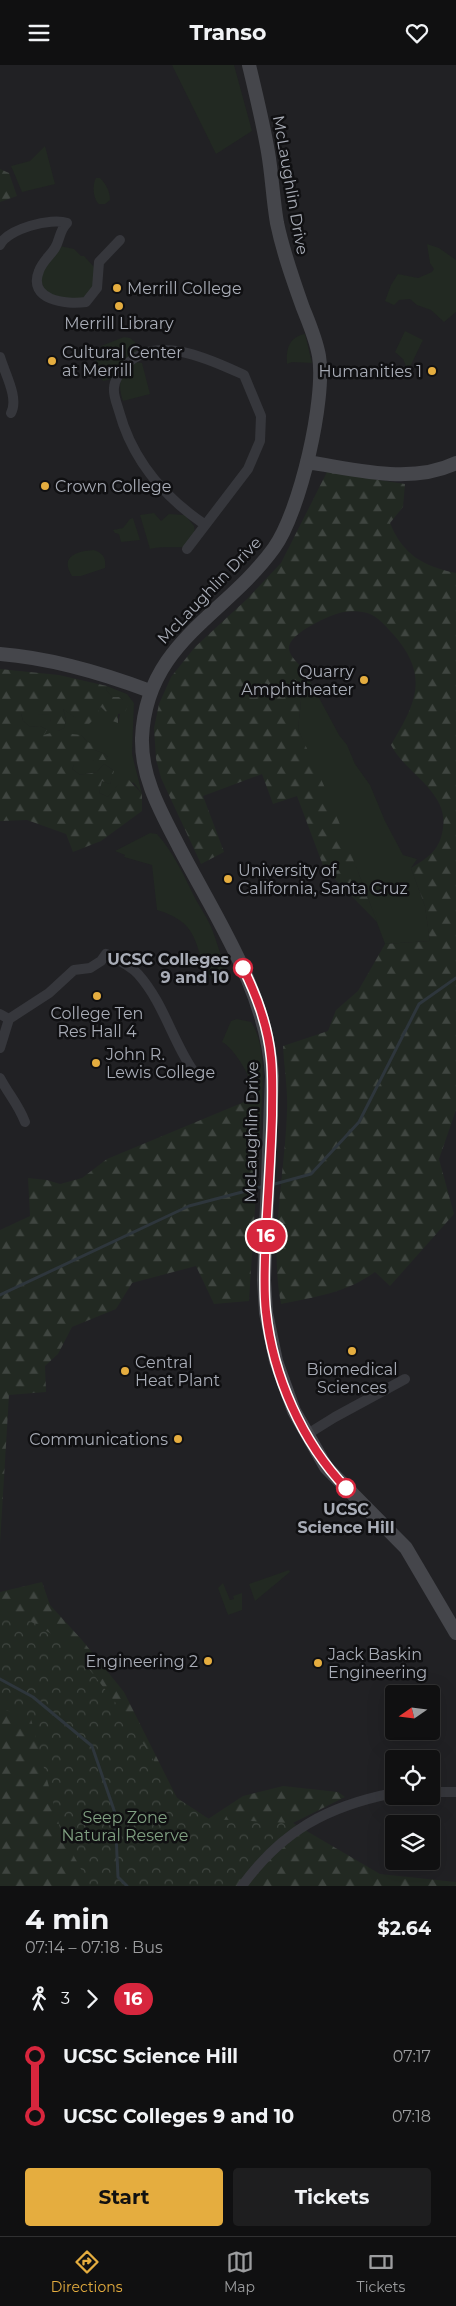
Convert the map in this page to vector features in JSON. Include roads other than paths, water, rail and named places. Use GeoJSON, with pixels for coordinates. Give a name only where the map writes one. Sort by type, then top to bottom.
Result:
{"type":"FeatureCollection","features":[{"type":"Feature","properties":{"kind":"main road","name":"McLaughlin Drive"},"geometry":{"type":"LineString","coordinates":[[249,65],[268,151],[277,223],[286,258],[319,355],[319,392],[306,462],[294,509],[275,546],[253,572],[178,646],[165,662],[150,691],[142,741],[146,775],[156,801],[243,967],[264,1022],[271,1059],[271,1129],[265,1255],[265,1306],[271,1343],[286,1391],[306,1435],[326,1467],[406,1547],[456,1633]]}},
{"type":"Feature","properties":{"kind":"main road"},"geometry":{"type":"LineString","coordinates":[[306,462],[397,475],[425,473],[456,463]]}},
{"type":"Feature","properties":{"kind":"main road"},"geometry":{"type":"LineString","coordinates":[[0,654],[36,658],[72,666],[150,691]]}},
{"type":"Feature","properties":{"kind":"street"},"geometry":{"type":"LineString","coordinates":[[0,245],[5,237],[23,229],[55,220],[67,223],[63,227],[53,251],[40,268],[37,277],[38,289],[42,295],[50,299],[72,303],[86,302],[98,288],[99,262],[120,240]]}},
{"type":"Feature","properties":{"kind":"street"},"geometry":{"type":"LineString","coordinates":[[187,549],[250,464],[260,441],[261,416],[244,375],[193,354],[154,350],[141,354],[122,370],[114,388],[124,428],[141,461],[164,492],[204,524]]}},
{"type":"Feature","properties":{"kind":"street"},"geometry":{"type":"LineString","coordinates":[[0,357],[14,396],[14,407],[11,413]]}},
{"type":"Feature","properties":{"kind":"street"},"geometry":{"type":"LineString","coordinates":[[0,1048],[4,1017],[49,993],[74,971],[90,969],[101,961],[106,954],[127,965],[138,974],[158,1003],[176,1043],[192,1069]]}},
{"type":"Feature","properties":{"kind":"street"},"geometry":{"type":"LineString","coordinates":[[0,1078],[18,1104],[25,1122]]}},
{"type":"Feature","properties":{"kind":"street"},"geometry":{"type":"LineString","coordinates":[[306,1435],[405,1379]]}},
{"type":"Feature","properties":{"kind":"street"},"geometry":{"type":"LineString","coordinates":[[440,1792],[456,1792]]}},
{"type":"Feature","properties":{"kind":"street"},"geometry":{"type":"LineString","coordinates":[[242,1886],[273,1848],[310,1822],[355,1803],[385,1795]]}},
{"type":"Feature","properties":{"kind":"waterway"},"geometry":{"type":"LineString","coordinates":[[271,1185],[311,1174],[359,1122],[419,1004],[456,978]]}},
{"type":"Feature","properties":{"kind":"waterway"},"geometry":{"type":"LineString","coordinates":[[0,1295],[189,1206],[265,1186]]}},
{"type":"Feature","properties":{"kind":"waterway"},"geometry":{"type":"LineString","coordinates":[[0,1679],[33,1697],[92,1746],[115,1813],[118,1877],[127,1886]]}},
{"type":"Feature","properties":{"kind":"place","name":"Merrill College"},"geometry":{"type":"Point","coordinates":[117,288]}},
{"type":"Feature","properties":{"kind":"place","name":"Merrill Library"},"geometry":{"type":"Point","coordinates":[119,306]}},
{"type":"Feature","properties":{"kind":"place","name":"Cultural Center at Merrill"},"geometry":{"type":"Point","coordinates":[52,361]}},
{"type":"Feature","properties":{"kind":"place","name":"Humanities 1"},"geometry":{"type":"Point","coordinates":[432,371]}},
{"type":"Feature","properties":{"kind":"place","name":"Crown College"},"geometry":{"type":"Point","coordinates":[45,486]}},
{"type":"Feature","properties":{"kind":"place","name":"Quarry Amphitheater"},"geometry":{"type":"Point","coordinates":[364,680]}},
{"type":"Feature","properties":{"kind":"place","name":"University of California, Santa Cruz"},"geometry":{"type":"Point","coordinates":[228,879]}},
{"type":"Feature","properties":{"kind":"place","name":"UCSC Colleges 9 and 10"},"geometry":{"type":"Point","coordinates":[243,968]}},
{"type":"Feature","properties":{"kind":"place","name":"College Ten Res Hall 4"},"geometry":{"type":"Point","coordinates":[97,996]}},
{"type":"Feature","properties":{"kind":"place","name":"John R. Lewis College"},"geometry":{"type":"Point","coordinates":[96,1063]}},
{"type":"Feature","properties":{"kind":"place","name":"Biomedical Sciences"},"geometry":{"type":"Point","coordinates":[352,1351]}},
{"type":"Feature","properties":{"kind":"place","name":"Central Heat Plant"},"geometry":{"type":"Point","coordinates":[125,1371]}},
{"type":"Feature","properties":{"kind":"place","name":"Communications"},"geometry":{"type":"Point","coordinates":[178,1439]}},
{"type":"Feature","properties":{"kind":"place","name":"UCSC Science Hill"},"geometry":{"type":"Point","coordinates":[346,1488]}},
{"type":"Feature","properties":{"kind":"place","name":"Engineering 2"},"geometry":{"type":"Point","coordinates":[208,1661]}},
{"type":"Feature","properties":{"kind":"place","name":"Jack Baskin Engineering"},"geometry":{"type":"Point","coordinates":[318,1663]}},
{"type":"Feature","properties":{"kind":"park label","name":"Seep Zone Natural Reserve"},"geometry":{"type":"Point","coordinates":[125,1826]}}]}
